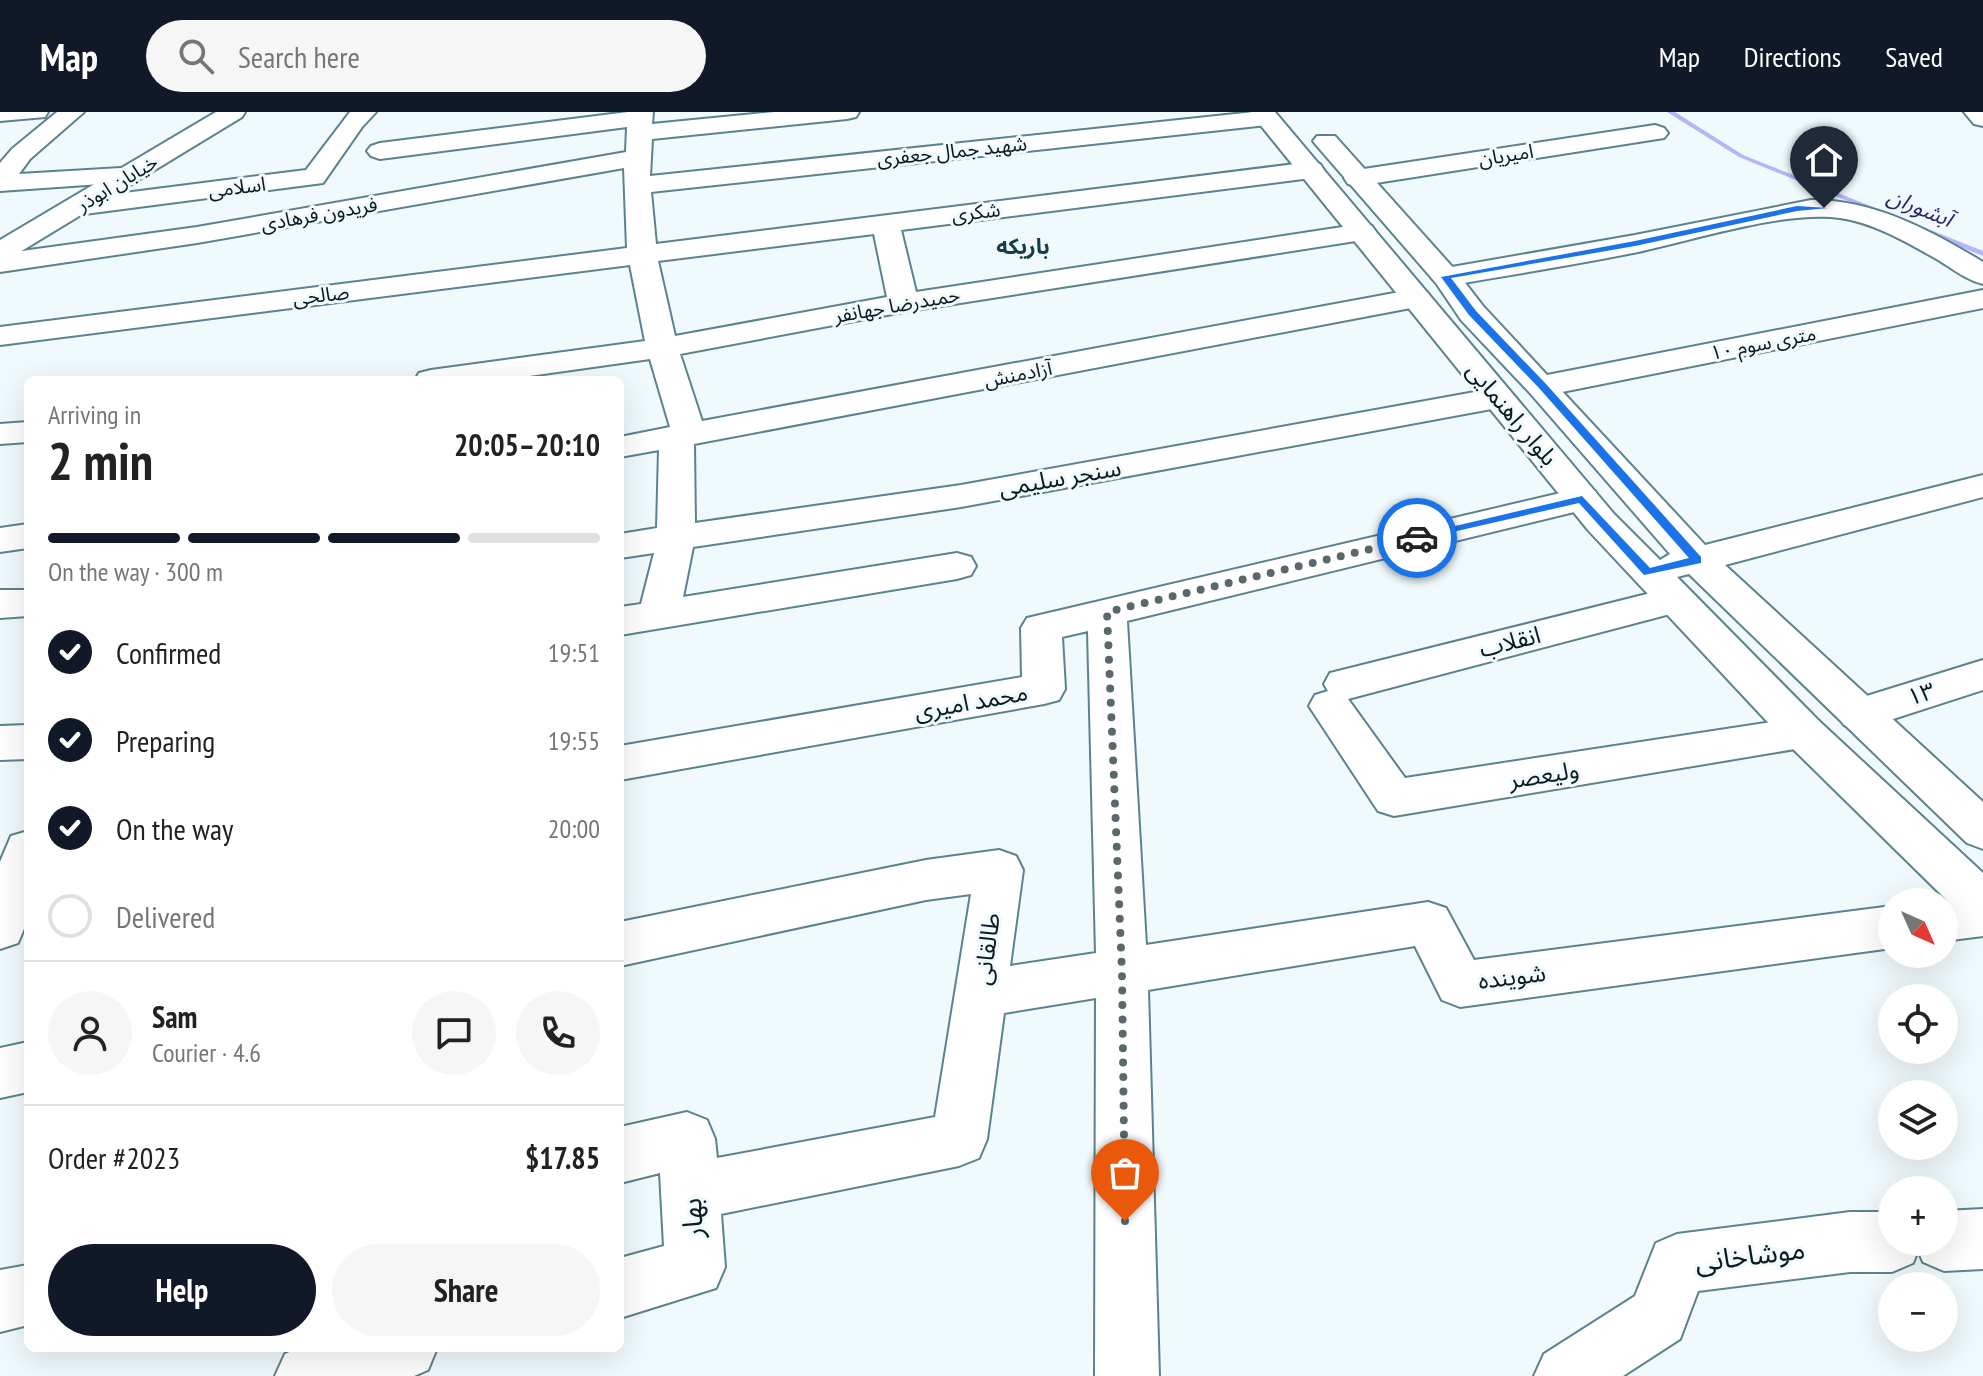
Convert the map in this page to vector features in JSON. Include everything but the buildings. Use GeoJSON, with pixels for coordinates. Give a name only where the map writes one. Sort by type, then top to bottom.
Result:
{"type":"FeatureCollection","features":[{"type":"Feature","properties":{"kind":"street"},"geometry":{"type":"LineString","coordinates":[[0,114],[36,112]]}},
{"type":"Feature","properties":{"kind":"street"},"geometry":{"type":"LineString","coordinates":[[0,181],[21,154],[72,112]]}},
{"type":"Feature","properties":{"kind":"street","name":"خیابان ابوذر"},"geometry":{"type":"LineString","coordinates":[[0,252],[233,112]]}},
{"type":"Feature","properties":{"kind":"street","name":"اسلامی"},"geometry":{"type":"LineString","coordinates":[[77,207],[314,177],[353,122],[364,112]]}},
{"type":"Feature","properties":{"kind":"street"},"geometry":{"type":"LineString","coordinates":[[380,151],[494,124],[639,141],[847,112]]}},
{"type":"Feature","properties":{"kind":"street","name":"امیریان"},"geometry":{"type":"LineString","coordinates":[[1357,178],[1655,133],[1629,112]]}},
{"type":"Feature","properties":{"kind":"street"},"geometry":{"type":"LineString","coordinates":[[1976,112],[1983,119]]}},
{"type":"Feature","properties":{"kind":"street","name":"شهید جمال جعفری"},"geometry":{"type":"LineString","coordinates":[[639,141],[1276,114]]}},
{"type":"Feature","properties":{"kind":"street","name":"بلوار راهنمایی"},"geometry":{"type":"LineString","coordinates":[[1276,114],[1311,170],[1582,499],[1661,586],[1804,733],[1983,904]]}},
{"type":"Feature","properties":{"kind":"street","name":"بلوار راهنمایی"},"geometry":{"type":"LineString","coordinates":[[1276,114],[1357,178],[1446,277],[1472,313],[1542,386],[1697,560],[1983,830]]}},
{"type":"Feature","properties":{"kind":"street"},"geometry":{"type":"LineString","coordinates":[[639,141],[641,240],[660,348],[684,436],[676,539],[659,614]]}},
{"type":"Feature","properties":{"kind":"street","name":"فریدون فرهادی"},"geometry":{"type":"LineString","coordinates":[[0,263],[197,235],[639,141]]}},
{"type":"Feature","properties":{"kind":"street","name":"شکری"},"geometry":{"type":"LineString","coordinates":[[641,240],[886,224],[1311,170]]}},
{"type":"Feature","properties":{"kind":"street"},"geometry":{"type":"LineString","coordinates":[[0,181],[130,175]]}},
{"type":"Feature","properties":{"kind":"street"},"geometry":{"type":"LineString","coordinates":[[1446,277],[1635,244],[1797,209],[1824,208],[1853,212],[1877,220],[1934,246],[1983,275]]}},
{"type":"Feature","properties":{"kind":"street"},"geometry":{"type":"LineString","coordinates":[[886,224],[903,303]]}},
{"type":"Feature","properties":{"kind":"street"},"geometry":{"type":"LineString","coordinates":[[610,230],[641,240]]}},
{"type":"Feature","properties":{"kind":"street","name":"حمیدرضا جهانفر"},"geometry":{"type":"LineString","coordinates":[[460,376],[660,348],[903,303],[1362,232]]}},
{"type":"Feature","properties":{"kind":"street","name":"صالحی"},"geometry":{"type":"LineString","coordinates":[[0,336],[641,240]]}},
{"type":"Feature","properties":{"kind":"street"},"geometry":{"type":"LineString","coordinates":[[338,269],[534,241]]}},
{"type":"Feature","properties":{"kind":"street","name":"آزادمنش"},"geometry":{"type":"LineString","coordinates":[[624,446],[1416,298]]}},
{"type":"Feature","properties":{"kind":"street","name":"۱۰ متری سوم"},"geometry":{"type":"LineString","coordinates":[[1542,386],[1983,299]]}},
{"type":"Feature","properties":{"kind":"street","name":"سنجر سلیمی"},"geometry":{"type":"LineString","coordinates":[[624,546],[961,496],[1497,398]]}},
{"type":"Feature","properties":{"kind":"street"},"geometry":{"type":"LineString","coordinates":[[0,434],[24,432]]}},
{"type":"Feature","properties":{"kind":"street","name":"انقلاب"},"geometry":{"type":"LineString","coordinates":[[1337,695],[1661,586],[1697,560],[1983,486]]}},
{"type":"Feature","properties":{"kind":"street","name":"محمد امیری"},"geometry":{"type":"LineString","coordinates":[[624,762],[1044,689],[1041,628],[1582,499]]}},
{"type":"Feature","properties":{"kind":"street"},"geometry":{"type":"LineString","coordinates":[[0,540],[24,537]]}},
{"type":"Feature","properties":{"kind":"street"},"geometry":{"type":"LineString","coordinates":[[624,620],[957,566]]}},
{"type":"Feature","properties":{"kind":"street"},"geometry":{"type":"LineString","coordinates":[[0,604],[24,603]]}},
{"type":"Feature","properties":{"kind":"street"},"geometry":{"type":"LineString","coordinates":[[1107,612],[1122,973],[1127,1376]]}},
{"type":"Feature","properties":{"kind":"street","name":"۱۳"},"geometry":{"type":"LineString","coordinates":[[1859,714],[1983,675]]}},
{"type":"Feature","properties":{"kind":"street","name":"ولیعصر"},"geometry":{"type":"LineString","coordinates":[[1337,695],[1394,798],[1804,733]]}},
{"type":"Feature","properties":{"kind":"street"},"geometry":{"type":"LineString","coordinates":[[0,743],[24,742]]}},
{"type":"Feature","properties":{"kind":"street","name":"طالقانی"},"geometry":{"type":"LineString","coordinates":[[624,943],[926,880],[999,870],[959,1139],[689,1165]]}},
{"type":"Feature","properties":{"kind":"street"},"geometry":{"type":"LineString","coordinates":[[1958,918],[1983,915]]}},
{"type":"Feature","properties":{"kind":"street","name":"شوینده"},"geometry":{"type":"LineString","coordinates":[[1122,973],[1428,923],[1460,984],[1878,929]]}},
{"type":"Feature","properties":{"kind":"street"},"geometry":{"type":"LineString","coordinates":[[980,994],[1122,973]]}},
{"type":"Feature","properties":{"kind":"street"},"geometry":{"type":"LineString","coordinates":[[0,1073],[24,1068]]}},
{"type":"Feature","properties":{"kind":"street"},"geometry":{"type":"LineString","coordinates":[[624,1156],[689,1165]]}},
{"type":"Feature","properties":{"kind":"street","name":"بهار"},"geometry":{"type":"LineString","coordinates":[[624,1287],[695,1267],[689,1165]]}},
{"type":"Feature","properties":{"kind":"street"},"geometry":{"type":"LineString","coordinates":[[1958,1240],[1983,1239]]}},
{"type":"Feature","properties":{"kind":"street","name":"موشاخانی"},"geometry":{"type":"LineString","coordinates":[[1587,1370],[1658,1317],[1677,1264],[1850,1242],[1878,1242]]}},
{"type":"Feature","properties":{"kind":"street"},"geometry":{"type":"LineString","coordinates":[[0,1301],[24,1296]]}},
{"type":"Feature","properties":{"kind":"street"},"geometry":{"type":"LineString","coordinates":[[307,1376],[392,1352]]}},
{"type":"Feature","properties":{"kind":"waterway","name":"آبشوران"},"geometry":{"type":"LineString","coordinates":[[1670,112],[1741,156],[1983,254]]}},
{"type":"Feature","properties":{"kind":"way so far"},"geometry":{"type":"LineString","coordinates":[[1125,1221],[1122,973],[1107,612],[1417,538]]}},
{"type":"Feature","properties":{"kind":"district","name":"باریکه"},"geometry":{"type":"Point","coordinates":[1023,246]}},
{"type":"Feature","properties":{"kind":"route"},"geometry":{"type":"LineString","coordinates":[[1417,538],[1582,499],[1648,573],[1697,560],[1542,386],[1472,313],[1446,277],[1635,244],[1797,209],[1824,208]]}}]}
